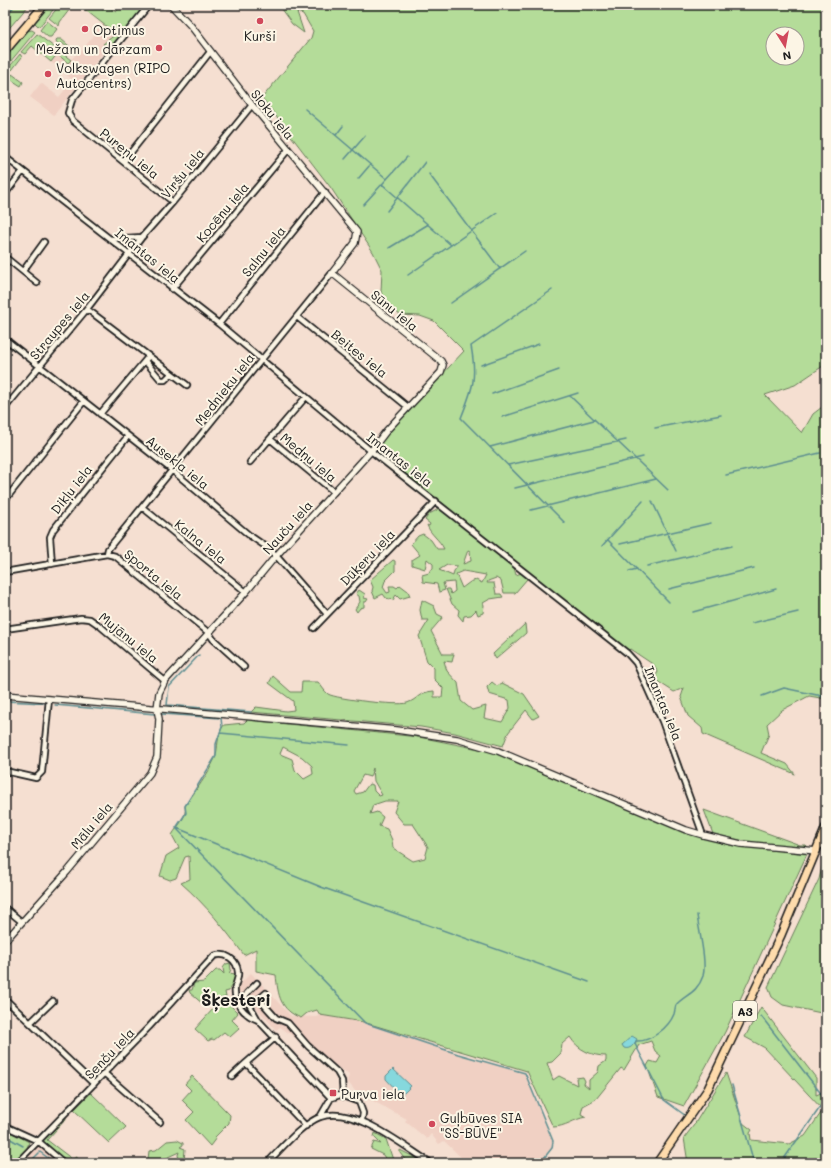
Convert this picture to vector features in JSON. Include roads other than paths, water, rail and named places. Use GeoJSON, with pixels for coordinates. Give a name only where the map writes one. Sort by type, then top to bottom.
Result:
{"type":"FeatureCollection","features":[{"type":"Feature","properties":{"kind":"main road"},"geometry":{"type":"LineString","coordinates":[[5,51],[42,6]]}},
{"type":"Feature","properties":{"kind":"main road","name":"A3"},"geometry":{"type":"LineString","coordinates":[[657,1163],[708,1089],[821,847],[826,827]]}},
{"type":"Feature","properties":{"kind":"street","name":"Pureņu iela"},"geometry":{"type":"LineString","coordinates":[[149,5],[72,100],[68,113],[73,121],[173,202]]}},
{"type":"Feature","properties":{"kind":"street","name":"Sloku iela"},"geometry":{"type":"LineString","coordinates":[[171,5],[288,150],[357,232],[357,236]]}},
{"type":"Feature","properties":{"kind":"street"},"geometry":{"type":"LineString","coordinates":[[124,161],[210,52]]}},
{"type":"Feature","properties":{"kind":"street","name":"Viršu iela"},"geometry":{"type":"LineString","coordinates":[[130,254],[142,237],[173,202],[252,105]]}},
{"type":"Feature","properties":{"kind":"street","name":"Kocēnu iela"},"geometry":{"type":"LineString","coordinates":[[172,289],[288,150]]}},
{"type":"Feature","properties":{"kind":"street","name":"Imantas iela"},"geometry":{"type":"LineString","coordinates":[[5,157],[110,238],[172,289],[219,324],[305,398],[627,652],[636,663],[662,721],[703,835]]}},
{"type":"Feature","properties":{"kind":"street"},"geometry":{"type":"LineString","coordinates":[[5,194],[22,171]]}},
{"type":"Feature","properties":{"kind":"street","name":"Salnu iela"},"geometry":{"type":"LineString","coordinates":[[219,324],[324,192]]}},
{"type":"Feature","properties":{"kind":"street","name":"Mednieku iela"},"geometry":{"type":"LineString","coordinates":[[107,554],[108,549],[173,471],[332,273],[355,243],[357,236]]}},
{"type":"Feature","properties":{"kind":"street"},"geometry":{"type":"LineString","coordinates":[[110,238],[142,237]]}},
{"type":"Feature","properties":{"kind":"street"},"geometry":{"type":"LineString","coordinates":[[23,272],[44,242]]}},
{"type":"Feature","properties":{"kind":"street","name":"Straupes iela"},"geometry":{"type":"LineString","coordinates":[[5,408],[87,309],[130,254]]}},
{"type":"Feature","properties":{"kind":"street"},"geometry":{"type":"LineString","coordinates":[[5,257],[37,283]]}},
{"type":"Feature","properties":{"kind":"street","name":"Sūnu iela"},"geometry":{"type":"LineString","coordinates":[[332,273],[441,361],[443,365]]}},
{"type":"Feature","properties":{"kind":"street"},"geometry":{"type":"LineString","coordinates":[[87,309],[187,385]]}},
{"type":"Feature","properties":{"kind":"street","name":"Beites iela"},"geometry":{"type":"LineString","coordinates":[[297,317],[408,407]]}},
{"type":"Feature","properties":{"kind":"street","name":"Ausekļa iela"},"geometry":{"type":"LineString","coordinates":[[5,339],[173,471],[249,535],[271,550],[275,557],[328,614]]}},
{"type":"Feature","properties":{"kind":"street"},"geometry":{"type":"LineString","coordinates":[[100,414],[148,356]]}},
{"type":"Feature","properties":{"kind":"street"},"geometry":{"type":"LineString","coordinates":[[145,361],[161,380],[166,380],[171,374]]}},
{"type":"Feature","properties":{"kind":"street","name":"Nauču iela"},"geometry":{"type":"LineString","coordinates":[[157,709],[159,693],[164,681],[246,592],[275,557],[371,451],[375,444],[441,372],[443,365]]}},
{"type":"Feature","properties":{"kind":"street"},"geometry":{"type":"LineString","coordinates":[[250,462],[305,398]]}},
{"type":"Feature","properties":{"kind":"street"},"geometry":{"type":"LineString","coordinates":[[5,500],[84,401]]}},
{"type":"Feature","properties":{"kind":"street","name":"Dikļu iela"},"geometry":{"type":"LineString","coordinates":[[52,564],[50,537],[53,530],[128,436]]}},
{"type":"Feature","properties":{"kind":"street","name":"Medņu iela"},"geometry":{"type":"LineString","coordinates":[[270,439],[334,492]]}},
{"type":"Feature","properties":{"kind":"street","name":"Dūķeru iela"},"geometry":{"type":"LineString","coordinates":[[314,628],[436,501]]}},
{"type":"Feature","properties":{"kind":"street","name":"Kalna iela"},"geometry":{"type":"LineString","coordinates":[[142,507],[246,592]]}},
{"type":"Feature","properties":{"kind":"street","name":"Sporta iela"},"geometry":{"type":"LineString","coordinates":[[5,572],[107,554],[126,564],[209,633],[213,639],[244,667]]}},
{"type":"Feature","properties":{"kind":"street","name":"Mujānu iela"},"geometry":{"type":"LineString","coordinates":[[5,629],[81,618],[90,619],[164,681]]}},
{"type":"Feature","properties":{"kind":"street"},"geometry":{"type":"LineString","coordinates":[[5,695],[397,730],[457,739],[509,755],[686,830],[741,844],[821,847]]}},
{"type":"Feature","properties":{"kind":"street"},"geometry":{"type":"LineString","coordinates":[[5,771],[36,778],[42,772],[49,699]]}},
{"type":"Feature","properties":{"kind":"street","name":"Mālu iela"},"geometry":{"type":"LineString","coordinates":[[5,941],[150,772],[157,758],[160,719],[157,709]]}},
{"type":"Feature","properties":{"kind":"street"},"geometry":{"type":"LineString","coordinates":[[5,908],[22,922]]}},
{"type":"Feature","properties":{"kind":"street","name":"Senču iela"},"geometry":{"type":"LineString","coordinates":[[17,1163],[94,1084],[214,956],[223,954],[227,955],[235,963],[239,973],[235,985],[237,1002],[249,1017],[258,1020]]}},
{"type":"Feature","properties":{"kind":"street"},"geometry":{"type":"LineString","coordinates":[[257,983],[247,993],[246,997],[258,1020],[276,1037],[331,1098]]}},
{"type":"Feature","properties":{"kind":"street"},"geometry":{"type":"LineString","coordinates":[[266,993],[259,999],[276,1018],[288,1023],[308,1046],[337,1072],[342,1081],[343,1096]]}},
{"type":"Feature","properties":{"kind":"street"},"geometry":{"type":"LineString","coordinates":[[5,999],[94,1084]]}},
{"type":"Feature","properties":{"kind":"street"},"geometry":{"type":"LineString","coordinates":[[30,1023],[53,1001]]}},
{"type":"Feature","properties":{"kind":"street"},"geometry":{"type":"LineString","coordinates":[[232,1076],[276,1037]]}},
{"type":"Feature","properties":{"kind":"street"},"geometry":{"type":"LineString","coordinates":[[246,1063],[306,1126]]}},
{"type":"Feature","properties":{"kind":"street"},"geometry":{"type":"LineString","coordinates":[[104,1073],[160,1122]]}},
{"type":"Feature","properties":{"kind":"street"},"geometry":{"type":"LineString","coordinates":[[331,1098],[343,1096],[359,1102],[363,1113],[362,1120]]}},
{"type":"Feature","properties":{"kind":"street"},"geometry":{"type":"LineString","coordinates":[[320,1117],[331,1098]]}},
{"type":"Feature","properties":{"kind":"street"},"geometry":{"type":"LineString","coordinates":[[267,1163],[306,1126],[320,1117],[336,1115],[362,1120],[430,1163]]}},
{"type":"Feature","properties":{"kind":"street"},"geometry":{"type":"LineString","coordinates":[[5,1126],[38,1141],[64,1163]]}},
{"type":"Feature","properties":{"kind":"water"},"geometry":{"type":"Polygon","coordinates":[[[632,1036],[637,1039],[635,1043],[630,1048],[624,1048],[622,1045],[632,1036]]]}},
{"type":"Feature","properties":{"kind":"water"},"geometry":{"type":"Polygon","coordinates":[[[393,1069],[411,1086],[404,1093],[398,1092],[386,1079],[386,1076],[393,1069]]]}},
{"type":"Feature","properties":{"kind":"waterway"},"geometry":{"type":"LineString","coordinates":[[5,17],[15,5]]}},
{"type":"Feature","properties":{"kind":"waterway"},"geometry":{"type":"LineString","coordinates":[[305,109],[387,179]]}},
{"type":"Feature","properties":{"kind":"waterway"},"geometry":{"type":"LineString","coordinates":[[336,135],[343,126]]}},
{"type":"Feature","properties":{"kind":"waterway"},"geometry":{"type":"LineString","coordinates":[[345,159],[365,136]]}},
{"type":"Feature","properties":{"kind":"waterway"},"geometry":{"type":"LineString","coordinates":[[363,205],[407,157]]}},
{"type":"Feature","properties":{"kind":"waterway"},"geometry":{"type":"LineString","coordinates":[[387,211],[425,162]]}},
{"type":"Feature","properties":{"kind":"waterway"},"geometry":{"type":"LineString","coordinates":[[358,179],[370,165]]}},
{"type":"Feature","properties":{"kind":"waterway"},"geometry":{"type":"LineString","coordinates":[[429,174],[500,269]]}},
{"type":"Feature","properties":{"kind":"waterway"},"geometry":{"type":"LineString","coordinates":[[382,184],[451,245]]}},
{"type":"Feature","properties":{"kind":"waterway"},"geometry":{"type":"LineString","coordinates":[[408,275],[497,213]]}},
{"type":"Feature","properties":{"kind":"waterway"},"geometry":{"type":"LineString","coordinates":[[389,248],[427,225]]}},
{"type":"Feature","properties":{"kind":"waterway"},"geometry":{"type":"LineString","coordinates":[[451,303],[525,251]]}},
{"type":"Feature","properties":{"kind":"waterway"},"geometry":{"type":"LineString","coordinates":[[552,290],[471,346],[474,367],[473,383],[461,418],[565,523]]}},
{"type":"Feature","properties":{"kind":"waterway"},"geometry":{"type":"LineString","coordinates":[[481,365],[539,344]]}},
{"type":"Feature","properties":{"kind":"waterway"},"geometry":{"type":"LineString","coordinates":[[492,394],[559,370]]}},
{"type":"Feature","properties":{"kind":"waterway"},"geometry":{"type":"LineString","coordinates":[[502,417],[578,393]]}},
{"type":"Feature","properties":{"kind":"waterway"},"geometry":{"type":"LineString","coordinates":[[570,396],[668,490]]}},
{"type":"Feature","properties":{"kind":"waterway"},"geometry":{"type":"LineString","coordinates":[[655,428],[721,415]]}},
{"type":"Feature","properties":{"kind":"waterway"},"geometry":{"type":"LineString","coordinates":[[490,447],[594,420]]}},
{"type":"Feature","properties":{"kind":"waterway"},"geometry":{"type":"LineString","coordinates":[[508,465],[626,440]]}},
{"type":"Feature","properties":{"kind":"waterway"},"geometry":{"type":"LineString","coordinates":[[726,475],[820,453]]}},
{"type":"Feature","properties":{"kind":"waterway"},"geometry":{"type":"LineString","coordinates":[[515,488],[643,457]]}},
{"type":"Feature","properties":{"kind":"waterway"},"geometry":{"type":"LineString","coordinates":[[531,510],[656,479]]}},
{"type":"Feature","properties":{"kind":"waterway"},"geometry":{"type":"LineString","coordinates":[[602,546],[643,501]]}},
{"type":"Feature","properties":{"kind":"waterway"},"geometry":{"type":"LineString","coordinates":[[652,501],[676,551]]}},
{"type":"Feature","properties":{"kind":"waterway"},"geometry":{"type":"LineString","coordinates":[[620,544],[711,523]]}},
{"type":"Feature","properties":{"kind":"waterway"},"geometry":{"type":"LineString","coordinates":[[608,540],[669,602]]}},
{"type":"Feature","properties":{"kind":"waterway"},"geometry":{"type":"LineString","coordinates":[[647,566],[732,546]]}},
{"type":"Feature","properties":{"kind":"waterway"},"geometry":{"type":"LineString","coordinates":[[669,589],[754,568]]}},
{"type":"Feature","properties":{"kind":"waterway"},"geometry":{"type":"LineString","coordinates":[[629,571],[637,569]]}},
{"type":"Feature","properties":{"kind":"waterway"},"geometry":{"type":"LineString","coordinates":[[693,612],[776,589]]}},
{"type":"Feature","properties":{"kind":"waterway"},"geometry":{"type":"LineString","coordinates":[[752,623],[798,612]]}},
{"type":"Feature","properties":{"kind":"waterway"},"geometry":{"type":"LineString","coordinates":[[199,655],[169,687],[167,705],[251,712]]}},
{"type":"Feature","properties":{"kind":"waterway"},"geometry":{"type":"LineString","coordinates":[[762,696],[784,688],[817,695],[822,695],[826,691]]}},
{"type":"Feature","properties":{"kind":"waterway"},"geometry":{"type":"LineString","coordinates":[[819,696],[826,697]]}},
{"type":"Feature","properties":{"kind":"waterway"},"geometry":{"type":"LineString","coordinates":[[5,701],[44,703]]}},
{"type":"Feature","properties":{"kind":"waterway"},"geometry":{"type":"LineString","coordinates":[[55,705],[155,714]]}},
{"type":"Feature","properties":{"kind":"waterway"},"geometry":{"type":"LineString","coordinates":[[162,714],[221,718],[222,727],[216,744],[216,756],[185,806],[186,813],[176,828]]}},
{"type":"Feature","properties":{"kind":"waterway"},"geometry":{"type":"LineString","coordinates":[[220,733],[349,745]]}},
{"type":"Feature","properties":{"kind":"waterway"},"geometry":{"type":"LineString","coordinates":[[176,828],[365,1023],[458,1054],[525,1073],[553,1141],[552,1148],[540,1163]]}},
{"type":"Feature","properties":{"kind":"waterway"},"geometry":{"type":"LineString","coordinates":[[177,828],[321,887],[589,982]]}},
{"type":"Feature","properties":{"kind":"waterway"},"geometry":{"type":"LineString","coordinates":[[686,1116],[664,1100],[635,1044],[636,1041],[648,1039],[664,1029],[672,1019],[676,1005],[697,987],[703,976],[704,963],[697,915]]}},
{"type":"Feature","properties":{"kind":"waterway"},"geometry":{"type":"LineString","coordinates":[[761,1016],[826,1100]]}},
{"type":"Feature","properties":{"kind":"waterway"},"geometry":{"type":"LineString","coordinates":[[732,1085],[754,1163]]}},
{"type":"Feature","properties":{"kind":"waterway"},"geometry":{"type":"LineString","coordinates":[[781,1163],[826,1099]]}},
{"type":"Feature","properties":{"kind":"waterway"},"geometry":{"type":"LineString","coordinates":[[5,1136],[23,1146]]}},
{"type":"Feature","properties":{"kind":"waterway"},"geometry":{"type":"LineString","coordinates":[[29,1163],[40,1152],[55,1163]]}},
{"type":"Feature","properties":{"kind":"place","name":"Kurši"},"geometry":{"type":"Point","coordinates":[260,21]}},
{"type":"Feature","properties":{"kind":"place","name":"Optimus"},"geometry":{"type":"Point","coordinates":[85,29]}},
{"type":"Feature","properties":{"kind":"place","name":"Mežam un dārzam"},"geometry":{"type":"Point","coordinates":[159,48]}},
{"type":"Feature","properties":{"kind":"place","name":"Volkswagen (RIPO Autocentrs)"},"geometry":{"type":"Point","coordinates":[48,74]}},
{"type":"Feature","properties":{"kind":"place","name":"Purva iela"},"geometry":{"type":"Point","coordinates":[333,1093]}},
{"type":"Feature","properties":{"kind":"place","name":"Guļbūves SIA \"SS-BŪVE\""},"geometry":{"type":"Point","coordinates":[432,1124]}},
{"type":"Feature","properties":{"kind":"district","name":"Šķesteri"},"geometry":{"type":"Point","coordinates":[236,999]}}]}
